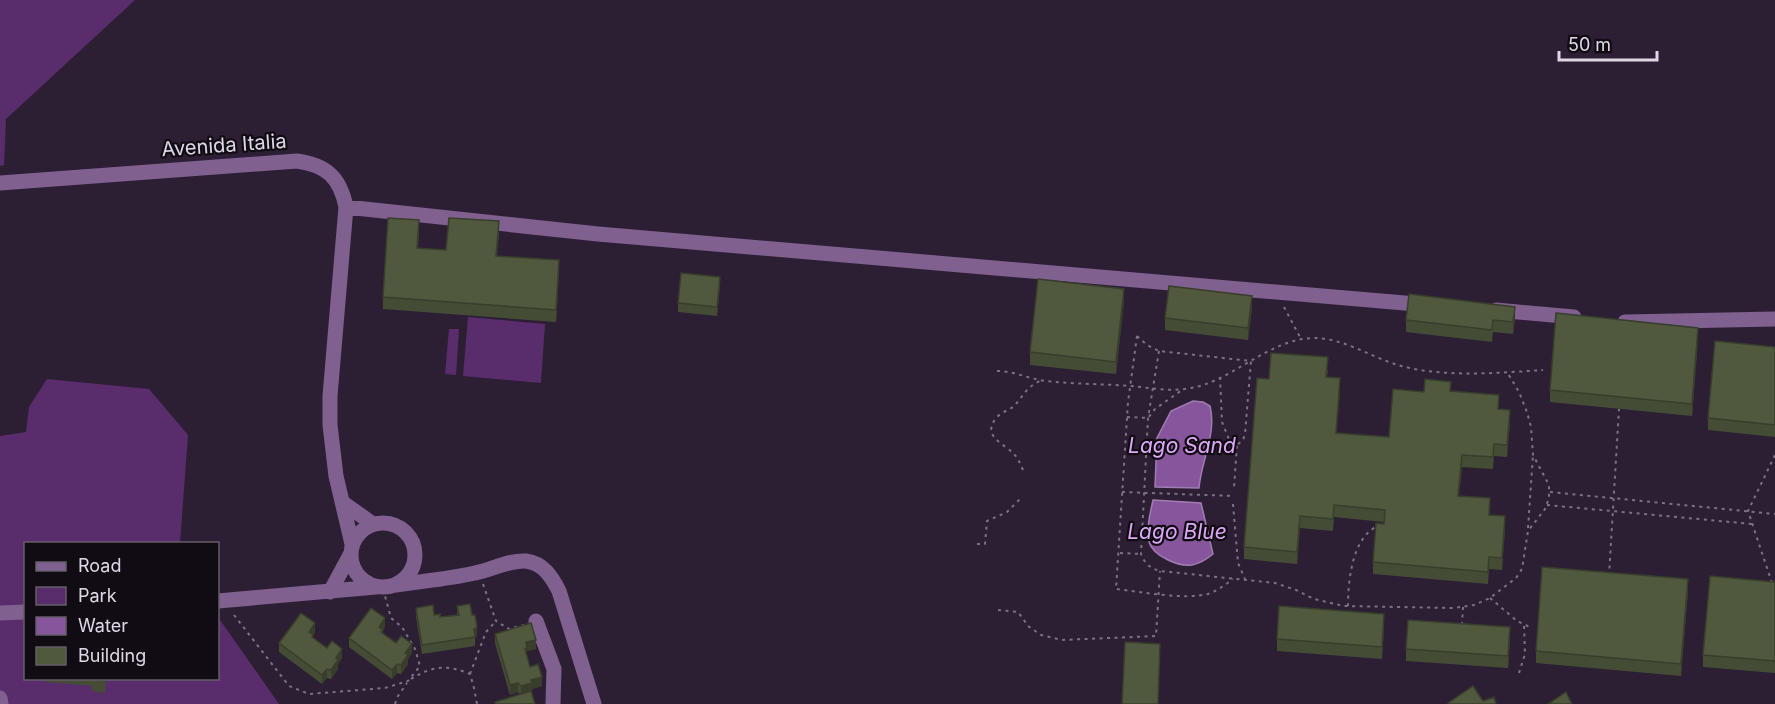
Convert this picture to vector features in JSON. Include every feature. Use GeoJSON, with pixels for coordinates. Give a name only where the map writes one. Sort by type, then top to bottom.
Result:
{"type":"FeatureCollection","features":[{"type":"Feature","properties":{"kind":"street","name":"Avenida Italia"},"geometry":{"type":"LineString","coordinates":[[0,183],[297,161],[311,163],[331,175],[344,195],[346,207],[330,396],[330,425],[336,476],[351,550]]}},
{"type":"Feature","properties":{"kind":"street"},"geometry":{"type":"LineString","coordinates":[[346,207],[598,234],[1443,306]]}},
{"type":"Feature","properties":{"kind":"street"},"geometry":{"type":"LineString","coordinates":[[1479,309],[1587,318]]}},
{"type":"Feature","properties":{"kind":"street"},"geometry":{"type":"LineString","coordinates":[[1611,320],[1634,322],[1775,318]]}},
{"type":"Feature","properties":{"kind":"street"},"geometry":{"type":"LineString","coordinates":[[342,502],[373,524]]}},
{"type":"Feature","properties":{"kind":"street"},"geometry":{"type":"LineString","coordinates":[[330,592],[357,535],[373,524],[392,524],[408,535],[415,553],[414,563],[411,572],[385,587],[366,583],[357,576],[352,566],[351,550]]}},
{"type":"Feature","properties":{"kind":"street"},"geometry":{"type":"LineString","coordinates":[[220,600],[385,587],[479,573],[510,562],[526,561],[546,570],[554,579],[592,702]]}},
{"type":"Feature","properties":{"kind":"street"},"geometry":{"type":"LineString","coordinates":[[414,563],[440,578]]}},
{"type":"Feature","properties":{"kind":"street"},"geometry":{"type":"LineString","coordinates":[[0,613],[24,612]]}},
{"type":"Feature","properties":{"kind":"street"},"geometry":{"type":"LineString","coordinates":[[536,621],[554,669],[553,704]]}},
{"type":"Feature","properties":{"kind":"street"},"geometry":{"type":"LineString","coordinates":[[0,698],[1,704]]}},
{"type":"Feature","properties":{"kind":"path"},"geometry":{"type":"LineString","coordinates":[[1276,291],[1301,339]]}},
{"type":"Feature","properties":{"kind":"path"},"geometry":{"type":"LineString","coordinates":[[1233,579],[1218,590],[1207,594],[1158,594],[1116,589],[1127,417],[1137,336],[1147,345],[1159,351],[1251,361]]}},
{"type":"Feature","properties":{"kind":"path"},"geometry":{"type":"LineString","coordinates":[[997,371],[1009,371],[1043,381],[1183,389],[1205,384],[1301,339],[1340,342],[1399,365],[1443,372],[1543,370]]}},
{"type":"Feature","properties":{"kind":"path"},"geometry":{"type":"LineString","coordinates":[[1159,351],[1148,418],[1141,554],[1147,564],[1160,571],[1275,583],[1314,599],[1348,606],[1463,607],[1490,598],[1516,578],[1522,569],[1528,531],[1533,455],[1531,427],[1527,412],[1507,372]]}},
{"type":"Feature","properties":{"kind":"path"},"geometry":{"type":"LineString","coordinates":[[1234,488],[1237,445],[1243,440],[1245,434],[1251,361]]}},
{"type":"Feature","properties":{"kind":"path"},"geometry":{"type":"LineString","coordinates":[[1220,377],[1222,422],[1230,442],[1237,445]]}},
{"type":"Feature","properties":{"kind":"path"},"geometry":{"type":"LineString","coordinates":[[1023,470],[1013,454],[995,440],[992,423],[1016,404],[1032,385],[1043,381]]}},
{"type":"Feature","properties":{"kind":"path"},"geometry":{"type":"LineString","coordinates":[[1148,418],[1183,389]]}},
{"type":"Feature","properties":{"kind":"path"},"geometry":{"type":"LineString","coordinates":[[1609,585],[1618,409]]}},
{"type":"Feature","properties":{"kind":"path"},"geometry":{"type":"LineString","coordinates":[[1127,417],[1148,418]]}},
{"type":"Feature","properties":{"kind":"path"},"geometry":{"type":"LineString","coordinates":[[1528,531],[1547,505],[1550,492],[1533,455]]}},
{"type":"Feature","properties":{"kind":"path"},"geometry":{"type":"LineString","coordinates":[[1773,586],[1773,580],[1748,511],[1775,455]]}},
{"type":"Feature","properties":{"kind":"path"},"geometry":{"type":"LineString","coordinates":[[1122,492],[1234,496]]}},
{"type":"Feature","properties":{"kind":"path"},"geometry":{"type":"LineString","coordinates":[[1550,492],[1775,514]]}},
{"type":"Feature","properties":{"kind":"path"},"geometry":{"type":"LineString","coordinates":[[977,544],[985,544],[987,520],[1007,512],[1020,499]]}},
{"type":"Feature","properties":{"kind":"path"},"geometry":{"type":"LineString","coordinates":[[1233,504],[1238,564],[1245,579]]}},
{"type":"Feature","properties":{"kind":"path"},"geometry":{"type":"LineString","coordinates":[[1547,505],[1752,524]]}},
{"type":"Feature","properties":{"kind":"path"},"geometry":{"type":"LineString","coordinates":[[1348,606],[1351,569],[1358,548],[1368,531],[1376,526],[1383,526]]}},
{"type":"Feature","properties":{"kind":"path"},"geometry":{"type":"LineString","coordinates":[[1118,553],[1141,554]]}},
{"type":"Feature","properties":{"kind":"path"},"geometry":{"type":"LineString","coordinates":[[998,610],[1018,612],[1027,625],[1041,635],[1062,640],[1156,636],[1160,571]]}},
{"type":"Feature","properties":{"kind":"path"},"geometry":{"type":"LineString","coordinates":[[479,573],[496,621],[509,628],[536,621]]}},
{"type":"Feature","properties":{"kind":"path"},"geometry":{"type":"LineString","coordinates":[[385,587],[391,618],[402,627],[416,649],[420,666],[398,696],[395,704]]}},
{"type":"Feature","properties":{"kind":"path"},"geometry":{"type":"LineString","coordinates":[[1490,598],[1503,611],[1532,628]]}},
{"type":"Feature","properties":{"kind":"path"},"geometry":{"type":"LineString","coordinates":[[220,600],[289,686],[309,694],[386,688],[408,681],[425,670],[452,666],[470,674]]}},
{"type":"Feature","properties":{"kind":"path"},"geometry":{"type":"LineString","coordinates":[[1335,612],[1336,604]]}},
{"type":"Feature","properties":{"kind":"path"},"geometry":{"type":"LineString","coordinates":[[1461,633],[1463,607]]}},
{"type":"Feature","properties":{"kind":"path"},"geometry":{"type":"LineString","coordinates":[[477,704],[470,674],[486,632],[496,621]]}},
{"type":"Feature","properties":{"kind":"path"},"geometry":{"type":"LineString","coordinates":[[1519,673],[1526,644],[1524,625]]}},
{"type":"Feature","properties":{"kind":"green space"},"geometry":{"type":"Polygon","coordinates":[[[0,0],[135,0],[6,119],[4,165],[0,166],[0,0]]]}},
{"type":"Feature","properties":{"kind":"green space"},"geometry":{"type":"Polygon","coordinates":[[[468,317],[545,324],[541,383],[463,376],[468,317]]]}},
{"type":"Feature","properties":{"kind":"green space"},"geometry":{"type":"Polygon","coordinates":[[[449,329],[459,329],[456,375],[445,374],[449,329]]]}},
{"type":"Feature","properties":{"kind":"green space"},"geometry":{"type":"Polygon","coordinates":[[[47,379],[149,389],[188,435],[180,542],[24,542],[24,680],[219,680],[219,618],[279,704],[0,704],[0,436],[26,432],[29,407],[47,379]]]}},
{"type":"Feature","properties":{"kind":"water","name":"Lago Sand"},"geometry":{"type":"Polygon","coordinates":[[[1193,401],[1203,402],[1210,406],[1212,416],[1212,427],[1199,488],[1155,487],[1157,438],[1171,411],[1193,401]]]}},
{"type":"Feature","properties":{"kind":"water","name":"Lago Blue"},"geometry":{"type":"Polygon","coordinates":[[[1153,500],[1201,503],[1213,554],[1206,560],[1187,565],[1167,560],[1156,552],[1149,542],[1148,532],[1153,500]]]}},
{"type":"Feature","properties":{"kind":"building"},"geometry":{"type":"Polygon","coordinates":[[[388,218],[419,220],[417,248],[446,250],[449,218],[499,221],[496,256],[559,260],[556,310],[383,297],[388,218]]]}},
{"type":"Feature","properties":{"kind":"building"},"geometry":{"type":"Polygon","coordinates":[[[681,273],[720,277],[717,307],[678,303],[681,273]]]}},
{"type":"Feature","properties":{"kind":"building"},"geometry":{"type":"Polygon","coordinates":[[[1038,279],[1124,289],[1116,362],[1030,352],[1038,279]]]}},
{"type":"Feature","properties":{"kind":"building"},"geometry":{"type":"Polygon","coordinates":[[[1169,286],[1252,296],[1248,328],[1165,318],[1169,286]]]}},
{"type":"Feature","properties":{"kind":"building"},"geometry":{"type":"Polygon","coordinates":[[[1409,294],[1515,307],[1513,322],[1493,320],[1492,330],[1406,320],[1409,294]]]}},
{"type":"Feature","properties":{"kind":"building"},"geometry":{"type":"Polygon","coordinates":[[[1556,313],[1698,328],[1692,404],[1550,390],[1556,313]]]}},
{"type":"Feature","properties":{"kind":"building"},"geometry":{"type":"Polygon","coordinates":[[[1715,341],[1775,347],[1775,425],[1708,418],[1715,341]]]}},
{"type":"Feature","properties":{"kind":"building"},"geometry":{"type":"Polygon","coordinates":[[[1271,353],[1328,357],[1326,377],[1340,378],[1336,433],[1389,437],[1393,389],[1424,392],[1425,379],[1451,382],[1450,391],[1499,395],[1498,409],[1510,410],[1507,445],[1494,444],[1493,457],[1462,455],[1458,496],[1490,498],[1489,515],[1505,516],[1502,558],[1489,557],[1488,572],[1373,562],[1376,523],[1384,524],[1385,510],[1334,505],[1333,519],[1300,516],[1297,552],[1244,547],[1257,378],[1269,379],[1271,353]]]}},
{"type":"Feature","properties":{"kind":"building"},"geometry":{"type":"Polygon","coordinates":[[[1542,567],[1688,579],[1681,664],[1536,651],[1542,567]]]}},
{"type":"Feature","properties":{"kind":"building"},"geometry":{"type":"Polygon","coordinates":[[[1710,576],[1775,582],[1775,661],[1703,655],[1710,576]]]}},
{"type":"Feature","properties":{"kind":"building"},"geometry":{"type":"Polygon","coordinates":[[[470,604],[477,627],[474,629],[475,637],[422,645],[416,608],[433,605],[434,615],[440,614],[440,617],[459,615],[457,606],[470,604]]]}},
{"type":"Feature","properties":{"kind":"building"},"geometry":{"type":"Polygon","coordinates":[[[1279,606],[1384,614],[1382,647],[1277,639],[1279,606]]]}},
{"type":"Feature","properties":{"kind":"building"},"geometry":{"type":"Polygon","coordinates":[[[371,608],[385,618],[379,627],[383,630],[381,632],[396,643],[401,636],[412,644],[405,653],[408,655],[401,665],[397,664],[392,670],[349,638],[371,608]]]}},
{"type":"Feature","properties":{"kind":"building"},"geometry":{"type":"Polygon","coordinates":[[[301,613],[315,623],[309,632],[313,635],[312,637],[327,648],[332,641],[342,649],[331,670],[327,669],[322,675],[279,643],[301,613]]]}},
{"type":"Feature","properties":{"kind":"building"},"geometry":{"type":"Polygon","coordinates":[[[1408,620],[1510,627],[1508,656],[1406,649],[1408,620]]]}},
{"type":"Feature","properties":{"kind":"building"},"geometry":{"type":"Polygon","coordinates":[[[531,623],[536,640],[526,642],[527,648],[525,649],[530,667],[538,664],[542,677],[521,686],[518,683],[510,685],[495,634],[531,623]]]}},
{"type":"Feature","properties":{"kind":"building"},"geometry":{"type":"Polygon","coordinates":[[[1125,642],[1160,644],[1158,704],[1122,704],[1125,642]]]}},
{"type":"Feature","properties":{"kind":"building"},"geometry":{"type":"Polygon","coordinates":[[[1473,686],[1483,701],[1494,697],[1496,704],[1448,703],[1473,686]]]}},
{"type":"Feature","properties":{"kind":"building"},"geometry":{"type":"Polygon","coordinates":[[[531,691],[535,704],[496,704],[495,702],[531,691]]]}},
{"type":"Feature","properties":{"kind":"building"},"geometry":{"type":"Polygon","coordinates":[[[1566,692],[1572,704],[1548,704],[1566,692]]]}}]}
